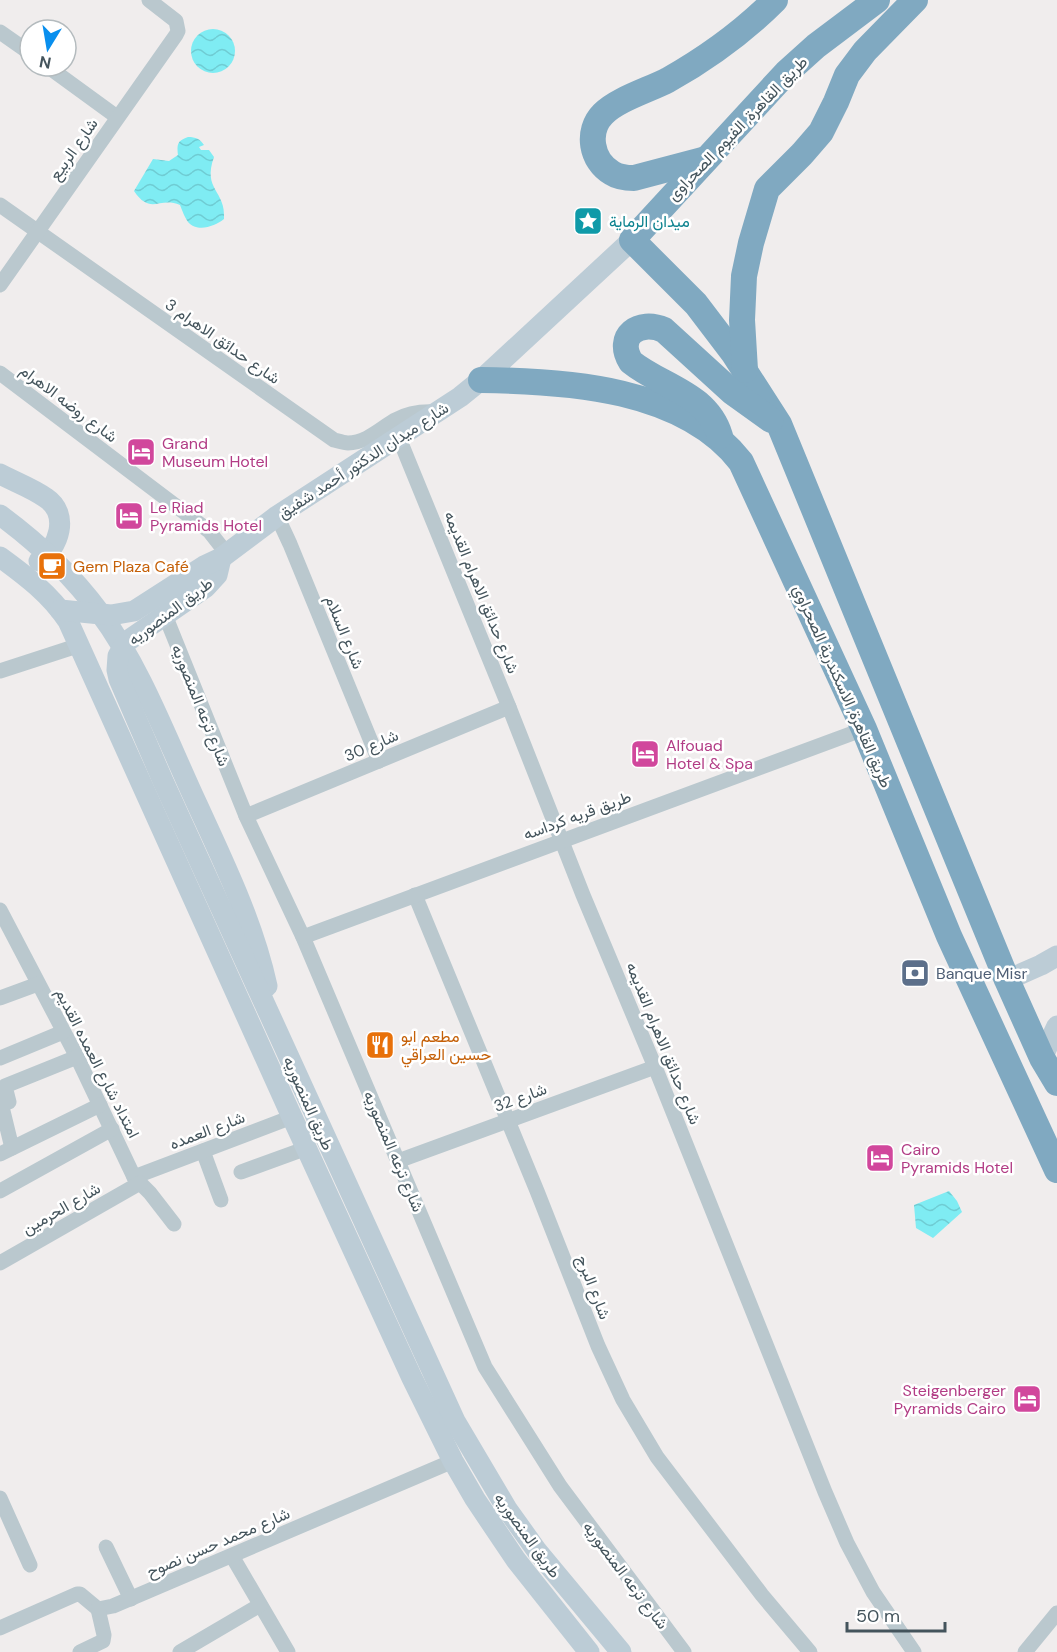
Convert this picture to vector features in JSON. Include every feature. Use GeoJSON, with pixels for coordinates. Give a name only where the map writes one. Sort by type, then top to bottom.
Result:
{"type":"FeatureCollection","features":[{"type":"Feature","properties":{"kind":"highway"},"geometry":{"type":"LineString","coordinates":[[706,159],[634,178],[623,177],[612,174],[603,167],[593,147],[592,136],[601,116],[609,108],[666,81],[708,55],[748,25],[775,0]]}},
{"type":"Feature","properties":{"kind":"highway","name":"طريق القاهرة, الفيوم الصحراوى"},"geometry":{"type":"LineString","coordinates":[[632,240],[786,73],[816,46],[877,0]]}},
{"type":"Feature","properties":{"kind":"highway"},"geometry":{"type":"LineString","coordinates":[[745,370],[742,320],[744,276],[767,189],[820,132],[847,75],[865,51],[915,0]]}},
{"type":"Feature","properties":{"kind":"highway"},"geometry":{"type":"LineString","coordinates":[[632,240],[696,304],[745,370],[779,424],[1006,980],[1042,1058],[1057,1083]]}},
{"type":"Feature","properties":{"kind":"highway"},"geometry":{"type":"LineString","coordinates":[[721,439],[712,418],[701,404],[630,363],[626,350],[628,337],[632,332],[644,326],[664,330],[732,392],[779,424]]}},
{"type":"Feature","properties":{"kind":"highway","name":"طريق القاهرة, الاسكندرية الصحراوي"},"geometry":{"type":"LineString","coordinates":[[481,380],[550,382],[631,396],[696,422],[721,439],[732,450],[749,476],[864,729],[949,936],[1057,1170]]}},
{"type":"Feature","properties":{"kind":"main road","name":"شارع ميدان الدكتور أحمد شفيق"},"geometry":{"type":"LineString","coordinates":[[60,610],[111,615],[134,611],[204,566],[224,556],[277,516],[399,438],[481,380],[632,240]]}},
{"type":"Feature","properties":{"kind":"main road"},"geometry":{"type":"LineString","coordinates":[[0,474],[47,498],[59,519],[59,535],[52,550],[40,561],[8,563]]}},
{"type":"Feature","properties":{"kind":"main road"},"geometry":{"type":"LineString","coordinates":[[0,515],[45,551],[83,591],[101,614],[133,665],[238,894],[258,950],[274,1025]]}},
{"type":"Feature","properties":{"kind":"main road","name":"طريق المنصوريه"},"geometry":{"type":"LineString","coordinates":[[224,556],[217,575],[206,587],[126,642],[118,656],[119,679],[454,1421],[513,1517],[556,1575],[621,1652]]}},
{"type":"Feature","properties":{"kind":"main road","name":"طريق المنصوريه"},"geometry":{"type":"LineString","coordinates":[[8,563],[39,587],[60,610],[80,645],[292,1117],[412,1378],[453,1461],[475,1499],[516,1560],[589,1652]]}},
{"type":"Feature","properties":{"kind":"main road"},"geometry":{"type":"LineString","coordinates":[[1006,980],[1057,956]]}},
{"type":"Feature","properties":{"kind":"main road"},"geometry":{"type":"LineString","coordinates":[[1042,1058],[1057,1026]]}},
{"type":"Feature","properties":{"kind":"street","name":"شارع الربيع"},"geometry":{"type":"LineString","coordinates":[[0,285],[176,35],[178,31],[176,21],[149,0]]}},
{"type":"Feature","properties":{"kind":"street"},"geometry":{"type":"LineString","coordinates":[[0,32],[18,45]]}},
{"type":"Feature","properties":{"kind":"street"},"geometry":{"type":"LineString","coordinates":[[63,78],[117,117]]}},
{"type":"Feature","properties":{"kind":"street","name":"شارع حدائق الاهرام 3"},"geometry":{"type":"LineString","coordinates":[[0,205],[334,440],[349,443],[363,440],[396,419],[409,414],[423,411],[437,412]]}},
{"type":"Feature","properties":{"kind":"street","name":"شارع روضه الاهرام"},"geometry":{"type":"LineString","coordinates":[[0,373],[209,531],[224,556]]}},
{"type":"Feature","properties":{"kind":"street","name":"شارع حدائق الاهرام القديمه"},"geometry":{"type":"LineString","coordinates":[[399,438],[847,1543],[873,1592],[914,1652]]}},
{"type":"Feature","properties":{"kind":"street","name":"شارع السلام"},"geometry":{"type":"LineString","coordinates":[[277,516],[291,544],[378,761]]}},
{"type":"Feature","properties":{"kind":"street","name":"شارع ترعه المنصوريه"},"geometry":{"type":"LineString","coordinates":[[165,615],[246,816],[303,937],[485,1367],[560,1486],[684,1652]]}},
{"type":"Feature","properties":{"kind":"street"},"geometry":{"type":"LineString","coordinates":[[0,671],[80,645]]}},
{"type":"Feature","properties":{"kind":"street","name":"شارع 30"},"geometry":{"type":"LineString","coordinates":[[246,816],[509,707]]}},
{"type":"Feature","properties":{"kind":"street","name":"طريق قريه كرداسه"},"geometry":{"type":"LineString","coordinates":[[303,937],[864,729]]}},
{"type":"Feature","properties":{"kind":"street","name":"شارع البرج"},"geometry":{"type":"LineString","coordinates":[[415,895],[610,1374],[657,1457],[749,1578],[810,1652]]}},
{"type":"Feature","properties":{"kind":"street","name":"امتداد شارع العمده القديم"},"geometry":{"type":"LineString","coordinates":[[0,910],[6,937],[38,984],[137,1180],[174,1224]]}},
{"type":"Feature","properties":{"kind":"street"},"geometry":{"type":"LineString","coordinates":[[0,998],[38,984]]}},
{"type":"Feature","properties":{"kind":"street"},"geometry":{"type":"LineString","coordinates":[[0,1058],[63,1032]]}},
{"type":"Feature","properties":{"kind":"street"},"geometry":{"type":"LineString","coordinates":[[76,1057],[5,1086],[9,1099],[9,1102],[3,1104],[6,1151],[100,1105]]}},
{"type":"Feature","properties":{"kind":"street","name":"شارع 32"},"geometry":{"type":"LineString","coordinates":[[398,1161],[655,1067]]}},
{"type":"Feature","properties":{"kind":"street","name":"شارع العمده"},"geometry":{"type":"LineString","coordinates":[[137,1180],[203,1151],[292,1117]]}},
{"type":"Feature","properties":{"kind":"street"},"geometry":{"type":"LineString","coordinates":[[0,1191],[112,1129]]}},
{"type":"Feature","properties":{"kind":"street"},"geometry":{"type":"LineString","coordinates":[[241,1172],[307,1148]]}},
{"type":"Feature","properties":{"kind":"street"},"geometry":{"type":"LineString","coordinates":[[203,1151],[221,1200]]}},
{"type":"Feature","properties":{"kind":"street","name":"شارع الحرمين"},"geometry":{"type":"LineString","coordinates":[[0,1263],[137,1180]]}},
{"type":"Feature","properties":{"kind":"street","name":"شارع محمد حسن نصوح"},"geometry":{"type":"LineString","coordinates":[[98,1609],[131,1599],[453,1461]]}},
{"type":"Feature","properties":{"kind":"street"},"geometry":{"type":"LineString","coordinates":[[0,1498],[30,1565]]}},
{"type":"Feature","properties":{"kind":"street"},"geometry":{"type":"LineString","coordinates":[[106,1547],[131,1599]]}},
{"type":"Feature","properties":{"kind":"street"},"geometry":{"type":"LineString","coordinates":[[232,1556],[288,1652]]}},
{"type":"Feature","properties":{"kind":"street"},"geometry":{"type":"LineString","coordinates":[[0,1628],[80,1594],[98,1609],[104,1635],[104,1641],[80,1652]]}},
{"type":"Feature","properties":{"kind":"street"},"geometry":{"type":"LineString","coordinates":[[180,1652],[260,1605]]}},
{"type":"Feature","properties":{"kind":"street"},"geometry":{"type":"LineString","coordinates":[[1025,1652],[1057,1613]]}},
{"type":"Feature","properties":{"kind":"water"},"geometry":{"type":"Polygon","coordinates":[[[213,29],[228,36],[235,51],[228,66],[213,73],[198,66],[191,51],[198,36],[213,29]]]}},
{"type":"Feature","properties":{"kind":"water"},"geometry":{"type":"Polygon","coordinates":[[[188,137],[199,140],[204,145],[199,147],[201,150],[209,150],[214,157],[211,168],[212,183],[224,209],[224,219],[201,228],[188,222],[180,205],[150,204],[134,191],[153,159],[169,161],[178,155],[180,142],[188,137]]]}},
{"type":"Feature","properties":{"kind":"water"},"geometry":{"type":"Polygon","coordinates":[[[949,1191],[962,1212],[933,1238],[916,1228],[914,1205],[949,1191]]]}},
{"type":"Feature","properties":{"kind":"place","name":"ميدان الرماية"},"geometry":{"type":"Point","coordinates":[588,221]}},
{"type":"Feature","properties":{"kind":"place","name":"Grand Museum Hotel"},"geometry":{"type":"Point","coordinates":[141,452]}},
{"type":"Feature","properties":{"kind":"place","name":"Le Riad Pyramids Hotel"},"geometry":{"type":"Point","coordinates":[129,516]}},
{"type":"Feature","properties":{"kind":"place","name":"Gem Plaza Café"},"geometry":{"type":"Point","coordinates":[52,566]}},
{"type":"Feature","properties":{"kind":"place","name":"Alfouad Hotel & Spa"},"geometry":{"type":"Point","coordinates":[645,754]}},
{"type":"Feature","properties":{"kind":"place","name":"Banque Misr"},"geometry":{"type":"Point","coordinates":[915,973]}},
{"type":"Feature","properties":{"kind":"place","name":"مطعم ابو حسين العراقي"},"geometry":{"type":"Point","coordinates":[380,1045]}},
{"type":"Feature","properties":{"kind":"place","name":"Cairo Pyramids Hotel"},"geometry":{"type":"Point","coordinates":[880,1158]}},
{"type":"Feature","properties":{"kind":"place","name":"Steigenberger Pyramids Cairo"},"geometry":{"type":"Point","coordinates":[1027,1399]}}]}
